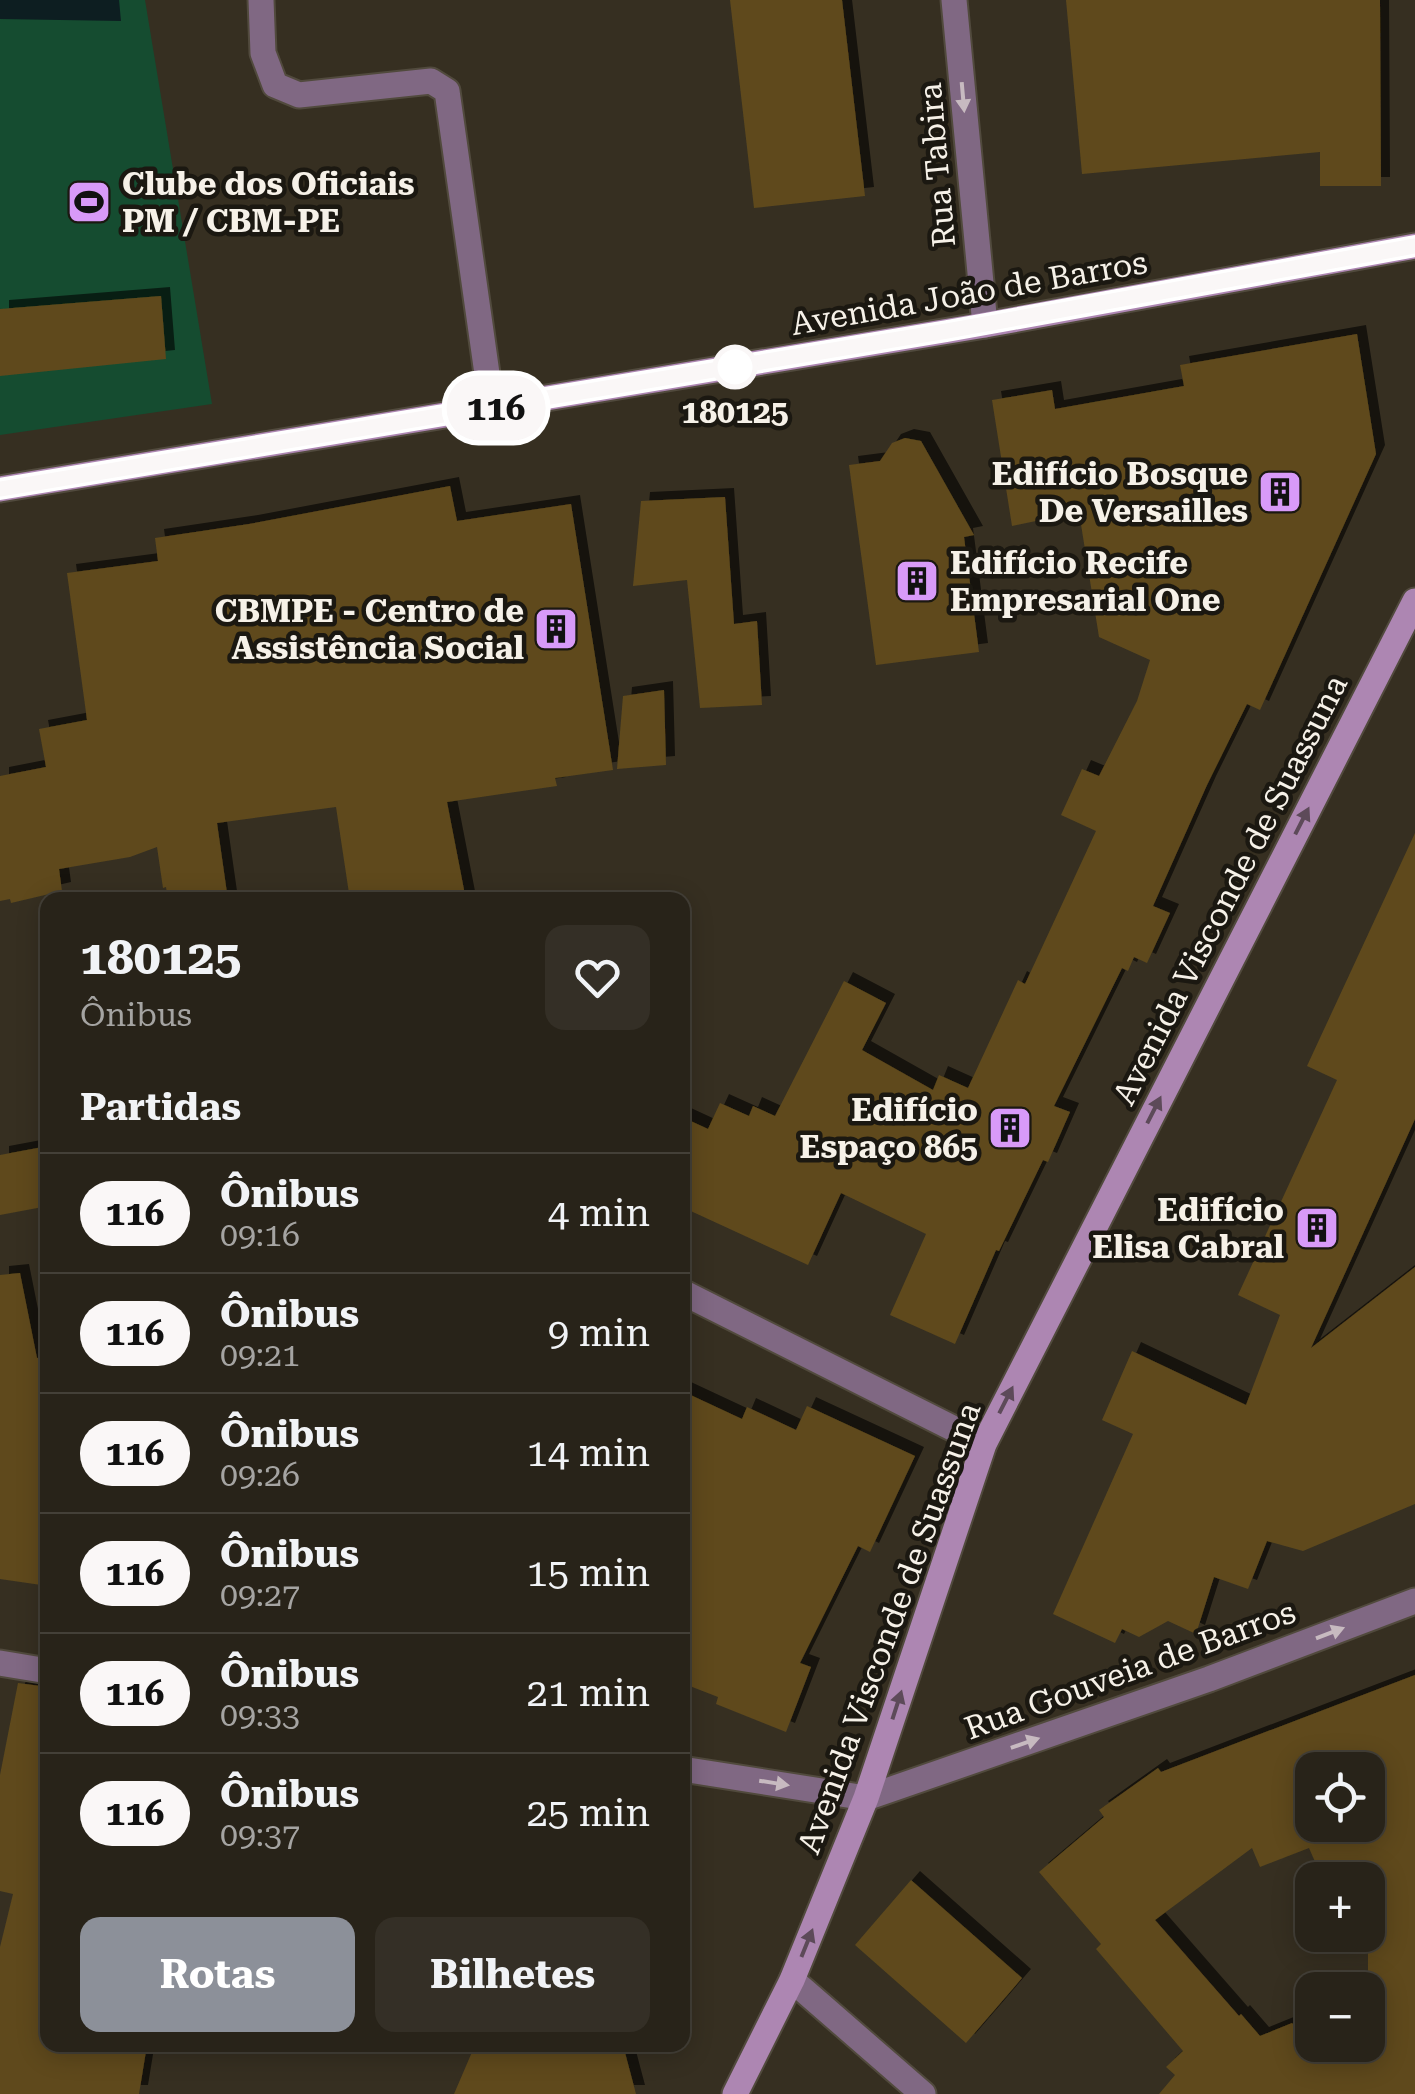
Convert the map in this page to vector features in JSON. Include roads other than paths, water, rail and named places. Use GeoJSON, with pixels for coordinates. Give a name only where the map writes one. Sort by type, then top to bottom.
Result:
{"type":"FeatureCollection","features":[{"type":"Feature","properties":{"kind":"main road","name":"Avenida João de Barros"},"geometry":{"type":"LineString","coordinates":[[0,489],[985,325],[1415,246]]}},
{"type":"Feature","properties":{"kind":"main road","name":"Avenida Visconde de Suassuna"},"geometry":{"type":"LineString","coordinates":[[735,2094],[792,1980],[866,1798],[984,1444],[1415,600]]}},
{"type":"Feature","properties":{"kind":"street"},"geometry":{"type":"LineString","coordinates":[[261,0],[263,52],[275,85],[298,95],[431,81],[447,91],[492,409]]}},
{"type":"Feature","properties":{"kind":"street","name":"Rua Tabira"},"geometry":{"type":"LineString","coordinates":[[954,0],[985,325]]}},
{"type":"Feature","properties":{"kind":"street"},"geometry":{"type":"LineString","coordinates":[[690,1296],[984,1444]]}},
{"type":"Feature","properties":{"kind":"street","name":"Rua Gouveia de Barros"},"geometry":{"type":"LineString","coordinates":[[866,1798],[1209,1679],[1415,1602]]}},
{"type":"Feature","properties":{"kind":"street"},"geometry":{"type":"LineString","coordinates":[[0,1663],[40,1669]]}},
{"type":"Feature","properties":{"kind":"street"},"geometry":{"type":"LineString","coordinates":[[690,1770],[866,1798]]}},
{"type":"Feature","properties":{"kind":"street"},"geometry":{"type":"LineString","coordinates":[[792,1980],[922,2094]]}},
{"type":"Feature","properties":{"kind":"place","name":"Clube dos Oficiais PM / CBM-PE"},"geometry":{"type":"Point","coordinates":[89,202]}},
{"type":"Feature","properties":{"kind":"place","name":"180125"},"geometry":{"type":"Point","coordinates":[735,367]}},
{"type":"Feature","properties":{"kind":"place","name":"Edifício Bosque De Versailles"},"geometry":{"type":"Point","coordinates":[1280,492]}},
{"type":"Feature","properties":{"kind":"place","name":"Edifício Recife Empresarial One"},"geometry":{"type":"Point","coordinates":[917,581]}},
{"type":"Feature","properties":{"kind":"place","name":"CBMPE - Centro de Assistência Social"},"geometry":{"type":"Point","coordinates":[556,629]}},
{"type":"Feature","properties":{"kind":"place","name":"Edifício Espaço 865"},"geometry":{"type":"Point","coordinates":[1010,1128]}},
{"type":"Feature","properties":{"kind":"place","name":"Edifício Elisa Cabral"},"geometry":{"type":"Point","coordinates":[1317,1228]}}]}
